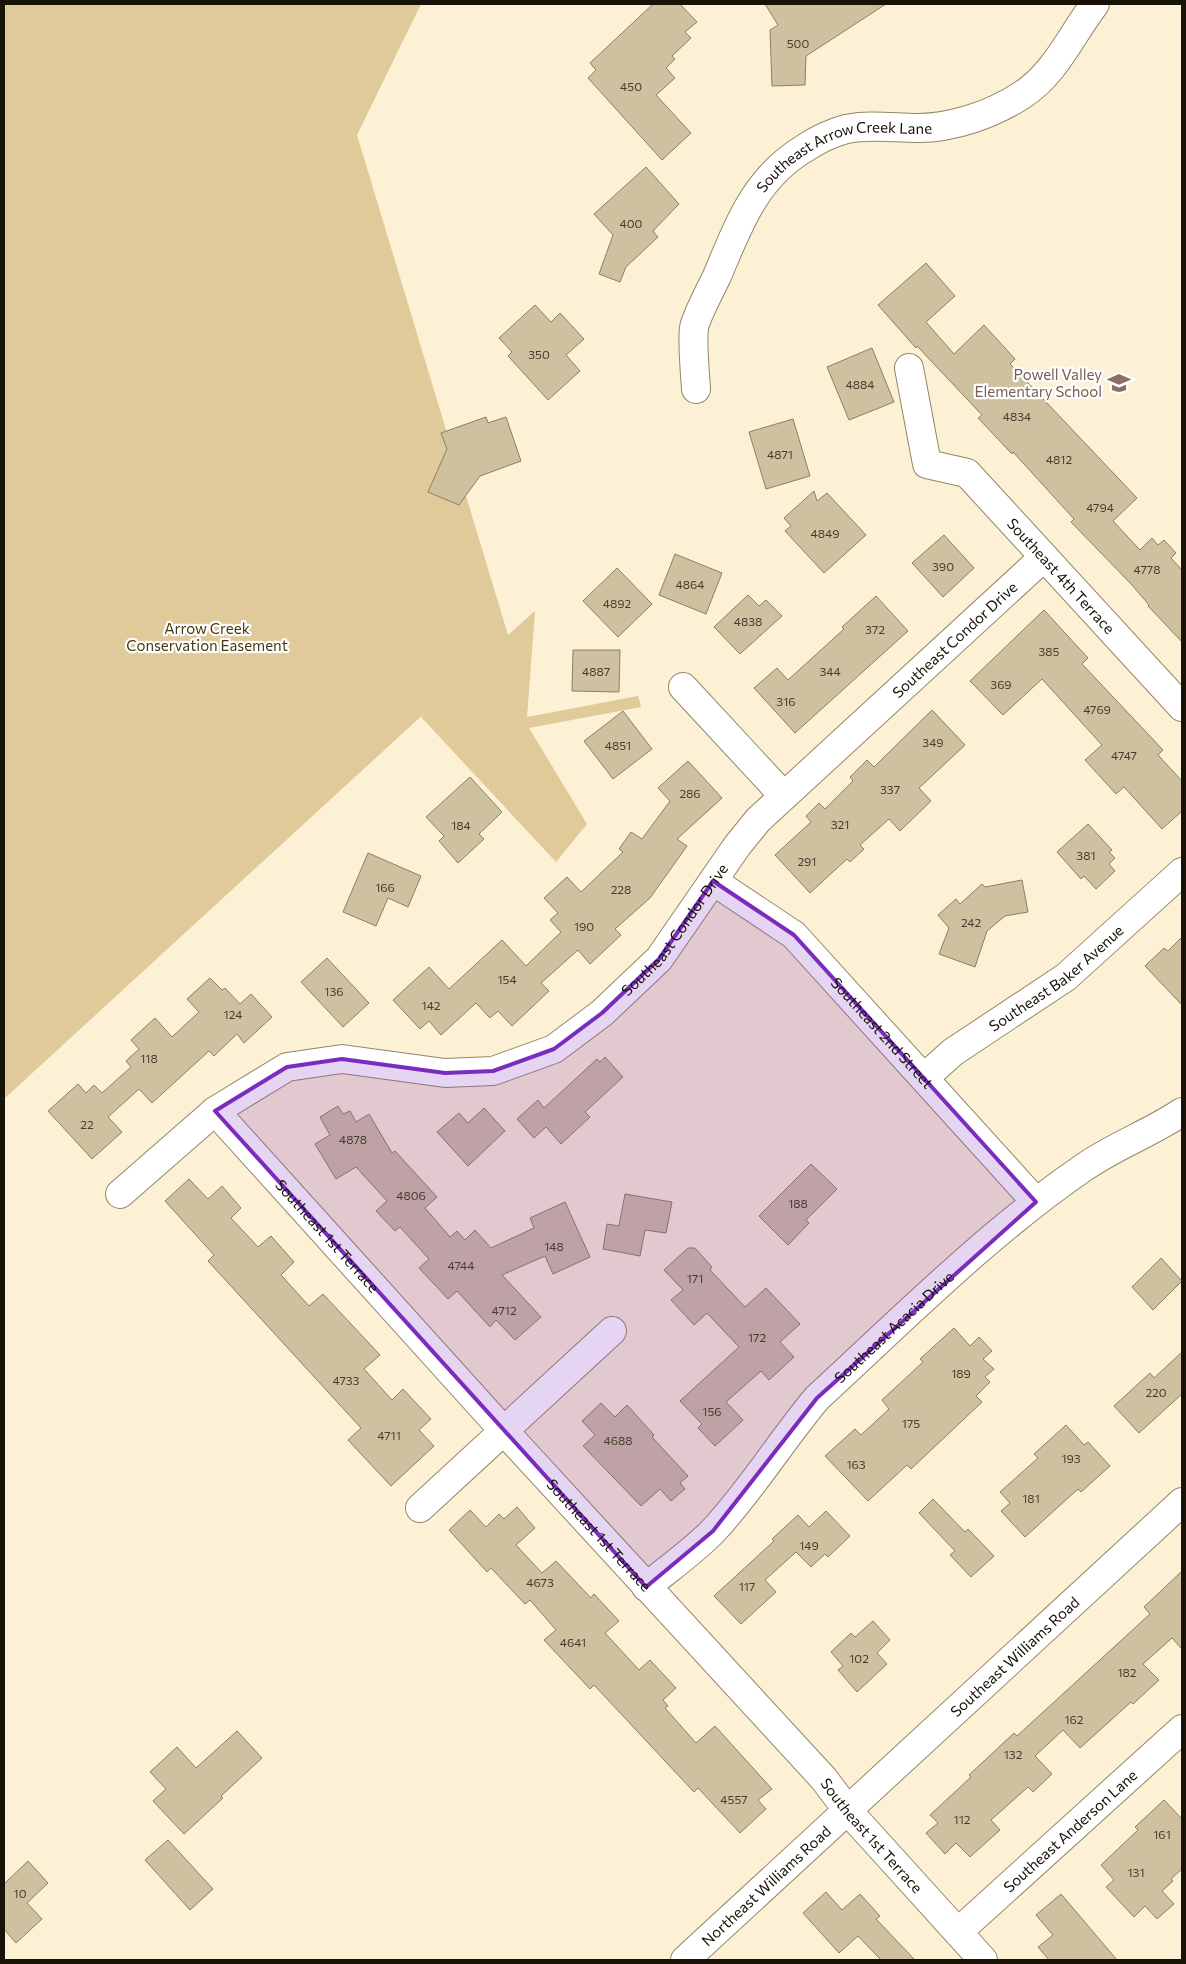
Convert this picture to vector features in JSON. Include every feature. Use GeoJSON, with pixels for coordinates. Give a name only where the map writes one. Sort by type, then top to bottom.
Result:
{"type":"FeatureCollection","features":[{"type":"Feature","properties":{"kind":"street","name":"Southeast Arrow Creek Lane"},"geometry":{"type":"LineString","coordinates":[[696,389],[694,328],[735,233],[752,200],[766,179],[792,156],[817,140],[846,129],[873,127],[921,128],[954,124],[990,112],[1023,94],[1044,76],[1065,50],[1094,4]]}},
{"type":"Feature","properties":{"kind":"street","name":"Southeast 4th Terrace"},"geometry":{"type":"LineString","coordinates":[[909,368],[927,464],[967,473],[1182,707]]}},
{"type":"Feature","properties":{"kind":"street","name":"Southeast Condor Drive"},"geometry":{"type":"LineString","coordinates":[[120,1194],[215,1111],[287,1067],[342,1059],[444,1073],[493,1071],[554,1049],[602,1013],[659,959],[712,880],[758,820],[1044,557]]}},
{"type":"Feature","properties":{"kind":"street"},"geometry":{"type":"LineString","coordinates":[[683,687],[783,795]]}},
{"type":"Feature","properties":{"kind":"street","name":"Southeast Baker Avenue"},"geometry":{"type":"LineString","coordinates":[[924,1078],[953,1052],[1066,977],[1182,872]]}},
{"type":"Feature","properties":{"kind":"street","name":"Southeast 2nd Street"},"geometry":{"type":"LineString","coordinates":[[712,880],[794,935],[1036,1202]]}},
{"type":"Feature","properties":{"kind":"street","name":"Southeast 1st Terrace"},"geometry":{"type":"LineString","coordinates":[[215,1111],[504,1431],[824,1779],[848,1811],[983,1960]]}},
{"type":"Feature","properties":{"kind":"street","name":"Southeast Acacia Drive"},"geometry":{"type":"LineString","coordinates":[[646,1586],[713,1531],[756,1480],[792,1429],[817,1398],[997,1234],[1085,1166],[1182,1112]]}},
{"type":"Feature","properties":{"kind":"street"},"geometry":{"type":"LineString","coordinates":[[420,1508],[612,1331]]}},
{"type":"Feature","properties":{"kind":"street","name":"Southeast Williams Road"},"geometry":{"type":"LineString","coordinates":[[848,1811],[1182,1502]]}},
{"type":"Feature","properties":{"kind":"street","name":"Southeast Anderson Lane"},"geometry":{"type":"LineString","coordinates":[[958,1932],[1182,1729]]}},
{"type":"Feature","properties":{"kind":"street","name":"Northeast Williams Road"},"geometry":{"type":"LineString","coordinates":[[685,1960],[848,1811]]}},
{"type":"Feature","properties":{"kind":"highlighted area"},"geometry":{"type":"Polygon","coordinates":[[[713,881],[794,935],[1036,1202],[817,1398],[713,1531],[646,1587],[215,1111],[287,1067],[342,1059],[445,1073],[493,1071],[554,1049],[602,1013],[659,959],[713,881]]]}},
{"type":"Feature","properties":{"kind":"green space","name":"Arrow Creek Conservation Easement"},"geometry":{"type":"Polygon","coordinates":[[[4,4],[421,4],[357,135],[508,635],[535,611],[527,717],[638,696],[641,707],[529,728],[587,824],[556,862],[421,717],[428,710],[4,1099],[4,4]]]}},
{"type":"Feature","properties":{"kind":"building"},"geometry":{"type":"Polygon","coordinates":[[[653,4],[680,4],[697,22],[685,32],[691,38],[672,56],[675,59],[666,68],[675,78],[656,95],[691,133],[662,160],[588,78],[596,70],[590,63],[653,4]]]}},
{"type":"Feature","properties":{"kind":"building"},"geometry":{"type":"Polygon","coordinates":[[[765,4],[886,4],[806,56],[805,85],[772,86],[770,30],[778,25],[765,4]]]}},
{"type":"Feature","properties":{"kind":"building"},"geometry":{"type":"Polygon","coordinates":[[[646,167],[679,204],[653,231],[658,237],[626,267],[620,282],[599,274],[613,235],[594,214],[646,167]]]}},
{"type":"Feature","properties":{"kind":"building"},"geometry":{"type":"Polygon","coordinates":[[[926,263],[955,296],[926,322],[954,354],[984,325],[1015,359],[1010,364],[1137,498],[1113,521],[1140,550],[1152,538],[1158,545],[1164,540],[1176,553],[1171,558],[1182,570],[1182,642],[1148,606],[1132,585],[1071,522],[1074,519],[1013,452],[1012,454],[978,418],[982,415],[917,346],[916,348],[878,305],[926,263]]]}},
{"type":"Feature","properties":{"kind":"building"},"geometry":{"type":"Polygon","coordinates":[[[535,305],[551,322],[560,313],[584,339],[566,355],[580,371],[548,400],[508,356],[512,352],[499,338],[535,305]]]}},
{"type":"Feature","properties":{"kind":"building"},"geometry":{"type":"Polygon","coordinates":[[[872,348],[894,402],[849,420],[827,367],[872,348]]]}},
{"type":"Feature","properties":{"kind":"building"},"geometry":{"type":"Polygon","coordinates":[[[486,417],[488,423],[506,417],[521,461],[480,476],[459,505],[428,492],[447,449],[441,433],[486,417]]]}},
{"type":"Feature","properties":{"kind":"building"},"geometry":{"type":"Polygon","coordinates":[[[793,419],[810,476],[766,489],[749,432],[793,419]]]}},
{"type":"Feature","properties":{"kind":"building"},"geometry":{"type":"Polygon","coordinates":[[[814,491],[817,501],[827,493],[866,535],[824,573],[785,531],[791,526],[784,518],[814,491]]]}},
{"type":"Feature","properties":{"kind":"building"},"geometry":{"type":"Polygon","coordinates":[[[944,535],[974,568],[943,597],[912,563],[944,535]]]}},
{"type":"Feature","properties":{"kind":"building"},"geometry":{"type":"Polygon","coordinates":[[[675,554],[722,573],[706,614],[659,595],[675,554]]]}},
{"type":"Feature","properties":{"kind":"building"},"geometry":{"type":"Polygon","coordinates":[[[617,568],[652,604],[618,637],[583,601],[617,568]]]}},
{"type":"Feature","properties":{"kind":"building"},"geometry":{"type":"Polygon","coordinates":[[[748,595],[759,606],[766,600],[782,616],[740,654],[714,627],[748,595]]]}},
{"type":"Feature","properties":{"kind":"building"},"geometry":{"type":"Polygon","coordinates":[[[876,596],[908,631],[795,733],[754,688],[777,668],[788,680],[844,629],[842,627],[876,596]]]}},
{"type":"Feature","properties":{"kind":"building"},"geometry":{"type":"Polygon","coordinates":[[[1044,610],[1088,658],[1082,664],[1163,750],[1158,755],[1182,781],[1182,811],[1162,829],[1124,787],[1116,794],[1085,760],[1102,745],[1042,679],[1003,715],[970,681],[1044,610]]]}},
{"type":"Feature","properties":{"kind":"building"},"geometry":{"type":"Polygon","coordinates":[[[573,650],[620,650],[619,692],[572,691],[573,650]]]}},
{"type":"Feature","properties":{"kind":"building"},"geometry":{"type":"Polygon","coordinates":[[[932,710],[965,745],[919,788],[931,801],[900,831],[889,819],[860,845],[864,849],[850,862],[847,859],[810,893],[775,855],[811,822],[806,816],[819,803],[825,809],[853,781],[850,777],[867,760],[874,767],[932,710]]]}},
{"type":"Feature","properties":{"kind":"building"},"geometry":{"type":"Polygon","coordinates":[[[623,711],[652,749],[613,779],[584,741],[623,711]]]}},
{"type":"Feature","properties":{"kind":"building"},"geometry":{"type":"Polygon","coordinates":[[[688,761],[722,798],[677,839],[687,846],[650,898],[615,929],[621,935],[590,964],[578,950],[541,983],[549,991],[512,1026],[498,1011],[490,1018],[476,1003],[441,1035],[429,1021],[420,1029],[393,1000],[429,967],[449,989],[502,940],[526,966],[561,932],[550,920],[558,913],[544,898],[567,877],[581,892],[623,852],[619,849],[631,832],[642,839],[670,801],[658,788],[688,761]]]}},
{"type":"Feature","properties":{"kind":"building"},"geometry":{"type":"Polygon","coordinates":[[[470,777],[502,812],[479,834],[484,839],[458,863],[439,841],[444,836],[426,817],[470,777]]]}},
{"type":"Feature","properties":{"kind":"building"},"geometry":{"type":"Polygon","coordinates":[[[1088,824],[1112,850],[1109,852],[1115,858],[1109,864],[1115,871],[1096,889],[1084,876],[1081,879],[1057,852],[1088,824]]]}},
{"type":"Feature","properties":{"kind":"building"},"geometry":{"type":"Polygon","coordinates":[[[368,853],[421,876],[408,907],[388,898],[376,926],[343,912],[368,853]]]}},
{"type":"Feature","properties":{"kind":"building"},"geometry":{"type":"Polygon","coordinates":[[[1022,880],[1028,912],[1005,916],[987,931],[975,967],[939,954],[949,928],[938,915],[956,899],[960,904],[982,884],[985,887],[1022,880]]]}},
{"type":"Feature","properties":{"kind":"building"},"geometry":{"type":"Polygon","coordinates":[[[1182,937],[1182,1005],[1145,966],[1164,948],[1168,951],[1182,937]]]}},
{"type":"Feature","properties":{"kind":"building"},"geometry":{"type":"Polygon","coordinates":[[[327,958],[369,1003],[343,1027],[301,982],[327,958]]]}},
{"type":"Feature","properties":{"kind":"building"},"geometry":{"type":"Polygon","coordinates":[[[210,978],[222,990],[225,988],[240,1004],[251,994],[272,1017],[244,1043],[237,1034],[214,1056],[209,1051],[152,1103],[139,1089],[108,1117],[122,1132],[92,1159],[48,1111],[78,1084],[86,1093],[94,1085],[102,1093],[131,1067],[126,1061],[139,1049],[131,1040],[155,1018],[172,1037],[199,1012],[187,999],[210,978]]]}},
{"type":"Feature","properties":{"kind":"building"},"geometry":{"type":"Polygon","coordinates":[[[605,1057],[623,1077],[585,1112],[590,1117],[561,1144],[546,1127],[534,1138],[517,1119],[538,1100],[544,1108],[597,1059],[600,1062],[605,1057]]]}},
{"type":"Feature","properties":{"kind":"building"},"geometry":{"type":"Polygon","coordinates":[[[338,1106],[343,1114],[350,1111],[356,1122],[369,1114],[392,1153],[395,1151],[437,1197],[425,1208],[450,1237],[457,1231],[465,1240],[475,1230],[491,1248],[534,1228],[530,1218],[565,1202],[590,1257],[553,1274],[545,1256],[502,1275],[541,1317],[515,1340],[496,1320],[490,1327],[457,1291],[448,1299],[419,1268],[429,1259],[400,1227],[395,1231],[376,1211],[387,1201],[356,1167],[336,1179],[315,1144],[330,1135],[320,1117],[338,1106]]]}},
{"type":"Feature","properties":{"kind":"building"},"geometry":{"type":"Polygon","coordinates":[[[484,1108],[505,1131],[468,1166],[437,1132],[459,1113],[468,1123],[484,1108]]]}},
{"type":"Feature","properties":{"kind":"building"},"geometry":{"type":"Polygon","coordinates":[[[811,1164],[837,1189],[806,1220],[809,1223],[788,1245],[759,1216],[811,1164]]]}},
{"type":"Feature","properties":{"kind":"building"},"geometry":{"type":"Polygon","coordinates":[[[189,1179],[208,1199],[222,1186],[241,1208],[231,1218],[258,1247],[271,1236],[294,1262],[281,1275],[309,1306],[323,1294],[380,1355],[364,1369],[392,1400],[403,1389],[431,1419],[419,1430],[434,1446],[391,1486],[348,1440],[361,1428],[208,1261],[214,1255],[165,1201],[189,1179]]]}},
{"type":"Feature","properties":{"kind":"building"},"geometry":{"type":"Polygon","coordinates":[[[625,1194],[672,1202],[666,1233],[645,1230],[640,1256],[603,1249],[607,1224],[619,1226],[625,1194]]]}},
{"type":"Feature","properties":{"kind":"building"},"geometry":{"type":"Polygon","coordinates":[[[688,1248],[695,1248],[712,1267],[710,1270],[745,1307],[766,1288],[800,1324],[780,1342],[794,1357],[769,1380],[761,1371],[726,1402],[743,1420],[715,1446],[698,1428],[702,1424],[680,1401],[739,1347],[707,1313],[694,1325],[671,1300],[683,1290],[664,1270],[688,1248]]]}},
{"type":"Feature","properties":{"kind":"building"},"geometry":{"type":"Polygon","coordinates":[[[1161,1258],[1182,1281],[1153,1310],[1132,1287],[1161,1258]]]}},
{"type":"Feature","properties":{"kind":"building"},"geometry":{"type":"Polygon","coordinates":[[[954,1328],[970,1346],[979,1337],[992,1351],[983,1359],[994,1369],[985,1377],[990,1382],[976,1396],[982,1402],[911,1469],[907,1465],[868,1501],[825,1456],[855,1429],[861,1435],[889,1409],[882,1400],[923,1362],[920,1359],[954,1328]]]}},
{"type":"Feature","properties":{"kind":"building"},"geometry":{"type":"Polygon","coordinates":[[[1182,1352],[1182,1394],[1139,1433],[1114,1406],[1150,1373],[1154,1378],[1182,1352]]]}},
{"type":"Feature","properties":{"kind":"building"},"geometry":{"type":"Polygon","coordinates":[[[601,1403],[615,1417],[627,1405],[654,1435],[652,1437],[688,1476],[680,1483],[685,1489],[671,1501],[660,1489],[641,1506],[583,1446],[595,1435],[582,1421],[601,1403]]]}},
{"type":"Feature","properties":{"kind":"building"},"geometry":{"type":"Polygon","coordinates":[[[1066,1425],[1084,1445],[1088,1442],[1110,1466],[1081,1492],[1078,1489],[1025,1537],[1001,1511],[1010,1503],[1000,1492],[1038,1458],[1034,1454],[1066,1425]]]}},
{"type":"Feature","properties":{"kind":"building"},"geometry":{"type":"Polygon","coordinates":[[[933,1499],[965,1532],[968,1529],[994,1556],[971,1577],[950,1555],[955,1551],[919,1513],[933,1499]]]}},
{"type":"Feature","properties":{"kind":"building"},"geometry":{"type":"Polygon","coordinates":[[[517,1507],[535,1528],[516,1545],[542,1573],[556,1561],[591,1598],[594,1594],[619,1621],[605,1633],[639,1670],[650,1660],[676,1688],[663,1700],[668,1706],[665,1708],[696,1743],[715,1726],[772,1789],[758,1800],[766,1809],[740,1833],[698,1788],[694,1792],[594,1685],[590,1689],[544,1640],[556,1630],[530,1600],[525,1604],[491,1568],[487,1572],[449,1530],[470,1510],[486,1527],[499,1514],[504,1519],[517,1507]]]}},
{"type":"Feature","properties":{"kind":"building"},"geometry":{"type":"Polygon","coordinates":[[[826,1511],[850,1536],[828,1557],[825,1554],[811,1567],[796,1552],[765,1580],[776,1592],[741,1624],[714,1596],[774,1541],[772,1539],[798,1515],[809,1527],[826,1511]]]}},
{"type":"Feature","properties":{"kind":"building"},"geometry":{"type":"Polygon","coordinates":[[[1182,1571],[1182,1649],[1172,1638],[1143,1664],[1159,1680],[1133,1704],[1131,1702],[1080,1748],[1063,1730],[1035,1756],[1052,1774],[1033,1792],[1028,1787],[991,1820],[1000,1830],[970,1857],[956,1843],[945,1854],[926,1833],[938,1823],[930,1815],[1014,1733],[1017,1736],[1150,1614],[1144,1607],[1182,1571]]]}},
{"type":"Feature","properties":{"kind":"building"},"geometry":{"type":"Polygon","coordinates":[[[873,1621],[890,1640],[877,1653],[887,1664],[857,1692],[838,1670],[843,1666],[831,1652],[851,1633],[855,1637],[873,1621]]]}},
{"type":"Feature","properties":{"kind":"building"},"geometry":{"type":"Polygon","coordinates":[[[237,1731],[262,1758],[184,1834],[153,1801],[166,1789],[150,1772],[177,1747],[196,1768],[237,1731]]]}},
{"type":"Feature","properties":{"kind":"building"},"geometry":{"type":"Polygon","coordinates":[[[1164,1800],[1182,1819],[1182,1869],[1162,1891],[1174,1904],[1157,1919],[1145,1906],[1134,1917],[1106,1887],[1114,1880],[1101,1865],[1138,1830],[1135,1827],[1164,1800]]]}},
{"type":"Feature","properties":{"kind":"building"},"geometry":{"type":"Polygon","coordinates":[[[168,1840],[213,1889],[190,1910],[145,1860],[168,1840]]]}},
{"type":"Feature","properties":{"kind":"building"},"geometry":{"type":"Polygon","coordinates":[[[28,1861],[48,1883],[27,1903],[42,1919],[16,1943],[4,1929],[4,1884],[28,1861]]]}},
{"type":"Feature","properties":{"kind":"building"},"geometry":{"type":"Polygon","coordinates":[[[826,1892],[842,1910],[860,1894],[880,1916],[876,1919],[915,1960],[881,1960],[858,1936],[839,1953],[803,1913],[826,1892]]]}},
{"type":"Feature","properties":{"kind":"building"},"geometry":{"type":"Polygon","coordinates":[[[1061,1894],[1117,1960],[1049,1960],[1038,1947],[1053,1935],[1036,1915],[1061,1894]]]}},
{"type":"Feature","properties":{"kind":"place","name":"Powell Valley Elementary School"},"geometry":{"type":"Point","coordinates":[1119,383]}}]}
